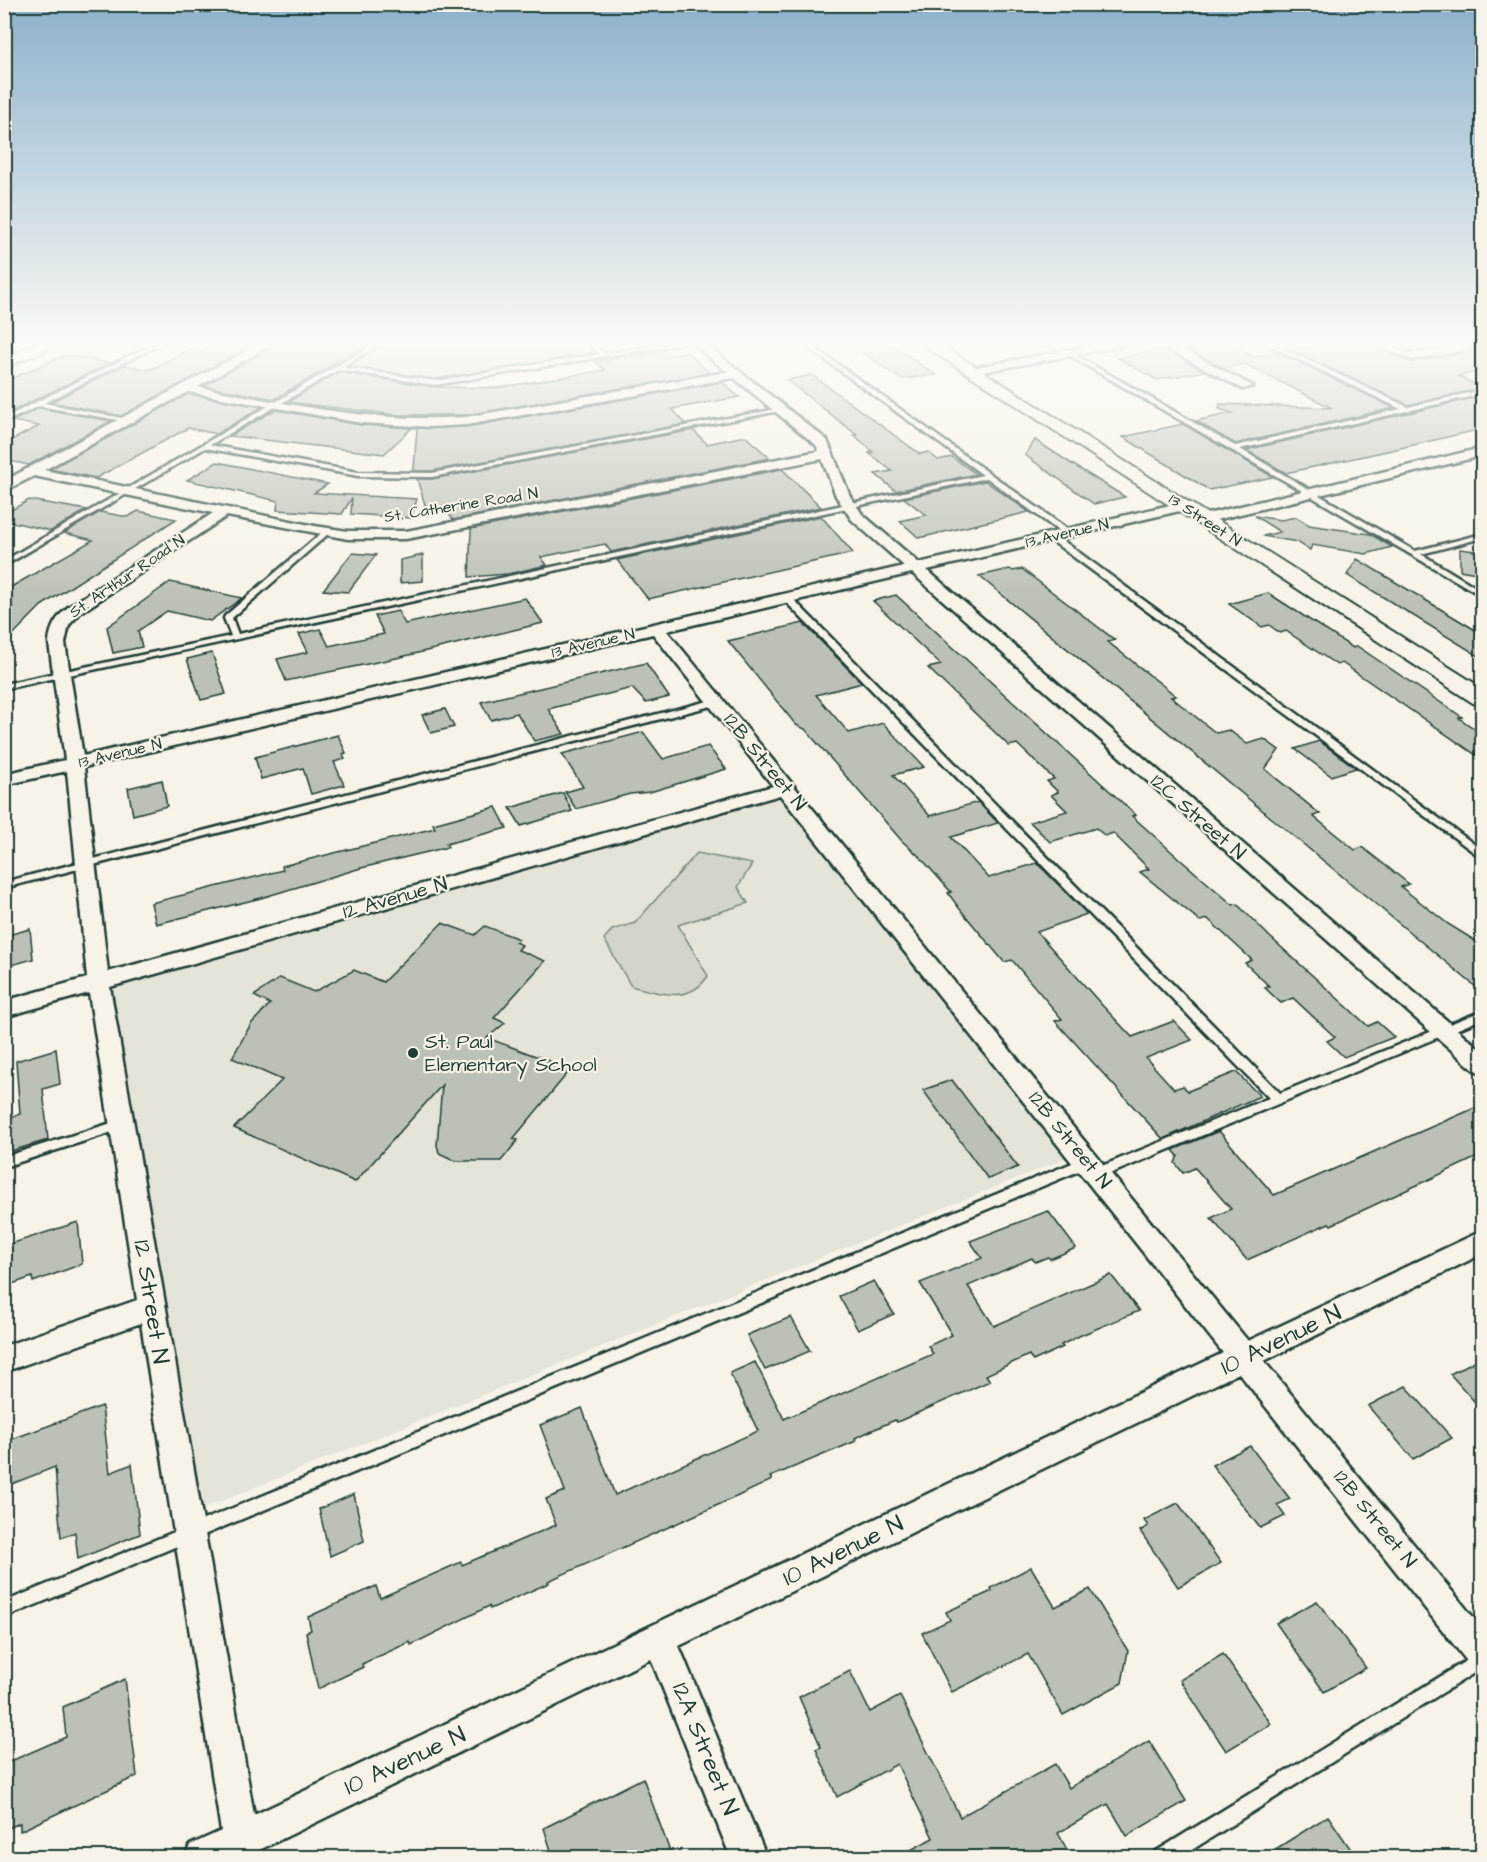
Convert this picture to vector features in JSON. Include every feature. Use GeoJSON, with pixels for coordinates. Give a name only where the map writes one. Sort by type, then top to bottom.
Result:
{"type":"FeatureCollection","features":[{"type":"Feature","properties":{"kind":"street"},"geometry":{"type":"LineString","coordinates":[[4,487],[110,430]]}},
{"type":"Feature","properties":{"kind":"street"},"geometry":{"type":"LineString","coordinates":[[806,430],[822,443],[848,506]]}},
{"type":"Feature","properties":{"kind":"street","name":"13 Street N"},"geometry":{"type":"LineString","coordinates":[[1064,430],[1482,698]]}},
{"type":"Feature","properties":{"kind":"street"},"geometry":{"type":"LineString","coordinates":[[1203,519],[1482,452]]}},
{"type":"Feature","properties":{"kind":"street","name":"St. Catherine Road N"},"geometry":{"type":"LineString","coordinates":[[32,472],[325,532],[375,536],[406,535],[826,454]]}},
{"type":"Feature","properties":{"kind":"street","name":"12C Street N"},"geometry":{"type":"LineString","coordinates":[[848,506],[1482,1064]]}},
{"type":"Feature","properties":{"kind":"street","name":"13 Avenue N"},"geometry":{"type":"LineString","coordinates":[[4,780],[1183,506]]}},
{"type":"Feature","properties":{"kind":"street","name":"St. Arthur Road N"},"geometry":{"type":"LineString","coordinates":[[75,764],[61,675],[57,632],[67,616],[224,512]]}},
{"type":"Feature","properties":{"kind":"street","name":"12B Street N"},"geometry":{"type":"LineString","coordinates":[[656,628],[1246,1357],[1482,1653]]}},
{"type":"Feature","properties":{"kind":"street","name":"12 Street N"},"geometry":{"type":"LineString","coordinates":[[75,764],[98,982],[240,1839]]}},
{"type":"Feature","properties":{"kind":"street","name":"12 Avenue N"},"geometry":{"type":"LineString","coordinates":[[4,1009],[785,788]]}},
{"type":"Feature","properties":{"kind":"street","name":"10 Avenue N"},"geometry":{"type":"LineString","coordinates":[[203,1857],[660,1640],[1482,1242]]}},
{"type":"Feature","properties":{"kind":"street"},"geometry":{"type":"LineString","coordinates":[[4,1359],[151,1307]]}},
{"type":"Feature","properties":{"kind":"street","name":"12A Street N"},"geometry":{"type":"LineString","coordinates":[[660,1640],[749,1857]]}},
{"type":"Feature","properties":{"kind":"lane"},"geometry":{"type":"LineString","coordinates":[[4,564],[231,430]]}},
{"type":"Feature","properties":{"kind":"lane"},"geometry":{"type":"LineString","coordinates":[[204,446],[358,474],[432,475],[675,430]]}},
{"type":"Feature","properties":{"kind":"lane"},"geometry":{"type":"LineString","coordinates":[[925,430],[989,476],[1059,535],[1482,854]]}},
{"type":"Feature","properties":{"kind":"lane"},"geometry":{"type":"LineString","coordinates":[[1203,430],[1482,594]]}},
{"type":"Feature","properties":{"kind":"lane"},"geometry":{"type":"LineString","coordinates":[[1235,448],[1315,430]]}},
{"type":"Feature","properties":{"kind":"lane"},"geometry":{"type":"LineString","coordinates":[[4,687],[989,476]]}},
{"type":"Feature","properties":{"kind":"lane"},"geometry":{"type":"LineString","coordinates":[[235,637],[228,618],[325,532]]}},
{"type":"Feature","properties":{"kind":"lane"},"geometry":{"type":"LineString","coordinates":[[1413,554],[1482,536]]}},
{"type":"Feature","properties":{"kind":"lane"},"geometry":{"type":"LineString","coordinates":[[787,598],[1278,1100]]}},
{"type":"Feature","properties":{"kind":"lane"},"geometry":{"type":"LineString","coordinates":[[4,885],[716,702]]}},
{"type":"Feature","properties":{"kind":"lane"},"geometry":{"type":"LineString","coordinates":[[4,1610],[1091,1168],[1278,1100],[1482,1015]]}},
{"type":"Feature","properties":{"kind":"lane"},"geometry":{"type":"LineString","coordinates":[[4,1162],[122,1125]]}},
{"type":"Feature","properties":{"kind":"lane"},"geometry":{"type":"LineString","coordinates":[[1161,1857],[1482,1659]]}},
{"type":"Feature","properties":{"kind":"shaded area"},"geometry":{"type":"Polygon","coordinates":[[[785,788],[1079,1153],[187,1515],[98,982],[785,788]]]}},
{"type":"Feature","properties":{"kind":"shaded area"},"geometry":{"type":"Polygon","coordinates":[[[697,853],[752,864],[738,887],[748,903],[678,925],[708,976],[692,991],[683,994],[663,994],[631,986],[604,939],[612,930],[635,923],[697,853]]]}},
{"type":"Feature","properties":{"kind":"building"},"geometry":{"type":"Polygon","coordinates":[[[31,430],[94,430],[29,465],[4,460],[4,444],[31,430]]]}},
{"type":"Feature","properties":{"kind":"building"},"geometry":{"type":"Polygon","coordinates":[[[122,430],[185,430],[96,478],[50,469],[122,430]]]}},
{"type":"Feature","properties":{"kind":"building"},"geometry":{"type":"Polygon","coordinates":[[[197,430],[224,430],[217,434],[197,430]]]}},
{"type":"Feature","properties":{"kind":"building"},"geometry":{"type":"Polygon","coordinates":[[[241,430],[410,430],[384,454],[230,436],[241,430]]]}},
{"type":"Feature","properties":{"kind":"building"},"geometry":{"type":"Polygon","coordinates":[[[417,430],[654,430],[432,471],[414,471],[417,430]]]}},
{"type":"Feature","properties":{"kind":"building"},"geometry":{"type":"Polygon","coordinates":[[[693,430],[707,444],[745,436],[770,458],[453,520],[445,508],[427,511],[417,479],[432,479],[693,430]]]}},
{"type":"Feature","properties":{"kind":"building"},"geometry":{"type":"Polygon","coordinates":[[[851,430],[887,430],[920,454],[928,452],[938,460],[952,457],[976,474],[896,491],[875,474],[892,471],[869,453],[873,452],[854,435],[857,435],[851,430]]]}},
{"type":"Feature","properties":{"kind":"building"},"geometry":{"type":"Polygon","coordinates":[[[1156,430],[1193,430],[1273,477],[1209,490],[1123,437],[1156,430]]]}},
{"type":"Feature","properties":{"kind":"building"},"geometry":{"type":"Polygon","coordinates":[[[1211,430],[1297,430],[1235,444],[1211,430]]]}},
{"type":"Feature","properties":{"kind":"building"},"geometry":{"type":"Polygon","coordinates":[[[1334,430],[1478,430],[1286,473],[1246,450],[1334,430]]]}},
{"type":"Feature","properties":{"kind":"building"},"geometry":{"type":"Polygon","coordinates":[[[1035,440],[1125,497],[1094,504],[1025,455],[1035,440]]]}},
{"type":"Feature","properties":{"kind":"building"},"geometry":{"type":"Polygon","coordinates":[[[217,462],[328,484],[314,493],[417,499],[411,518],[351,514],[352,498],[342,514],[277,510],[278,501],[187,480],[217,462]]]}},
{"type":"Feature","properties":{"kind":"building"},"geometry":{"type":"Polygon","coordinates":[[[782,469],[821,507],[611,552],[605,544],[541,557],[547,565],[508,574],[469,577],[471,529],[782,469]]]}},
{"type":"Feature","properties":{"kind":"building"},"geometry":{"type":"Polygon","coordinates":[[[985,481],[1029,512],[919,538],[900,521],[926,515],[904,498],[985,481]]]}},
{"type":"Feature","properties":{"kind":"building"},"geometry":{"type":"Polygon","coordinates":[[[29,500],[87,510],[51,531],[4,520],[4,514],[29,500]]]}},
{"type":"Feature","properties":{"kind":"building"},"geometry":{"type":"Polygon","coordinates":[[[138,511],[176,519],[41,606],[4,644],[4,591],[93,540],[64,533],[100,512],[128,517],[138,511]]]}},
{"type":"Feature","properties":{"kind":"building"},"geometry":{"type":"Polygon","coordinates":[[[821,516],[853,553],[648,599],[617,560],[821,516]]]}},
{"type":"Feature","properties":{"kind":"building"},"geometry":{"type":"Polygon","coordinates":[[[1255,516],[1281,520],[1296,517],[1309,525],[1370,534],[1392,547],[1366,554],[1312,545],[1310,550],[1297,542],[1263,536],[1280,532],[1255,516]]]}},
{"type":"Feature","properties":{"kind":"building"},"geometry":{"type":"Polygon","coordinates":[[[1460,549],[1482,552],[1482,574],[1460,570],[1460,549]]]}},
{"type":"Feature","properties":{"kind":"building"},"geometry":{"type":"Polygon","coordinates":[[[352,553],[376,555],[348,592],[323,590],[352,553]]]}},
{"type":"Feature","properties":{"kind":"building"},"geometry":{"type":"Polygon","coordinates":[[[423,555],[423,581],[400,583],[400,560],[423,555]]]}},
{"type":"Feature","properties":{"kind":"building"},"geometry":{"type":"Polygon","coordinates":[[[1357,559],[1482,634],[1482,658],[1347,575],[1357,559]]]}},
{"type":"Feature","properties":{"kind":"building"},"geometry":{"type":"Polygon","coordinates":[[[1010,569],[1013,571],[1022,569],[1115,640],[1108,642],[1176,696],[1171,697],[1216,733],[1229,730],[1247,744],[1264,739],[1279,750],[1265,769],[1320,814],[1313,816],[1355,850],[1362,847],[1409,884],[1401,887],[1448,924],[1482,945],[1482,992],[979,576],[1010,569]]]}},
{"type":"Feature","properties":{"kind":"building"},"geometry":{"type":"Polygon","coordinates":[[[170,582],[242,598],[210,621],[167,611],[138,631],[142,647],[113,653],[107,627],[170,582]]]}},
{"type":"Feature","properties":{"kind":"building"},"geometry":{"type":"Polygon","coordinates":[[[1268,593],[1353,648],[1357,646],[1462,717],[1459,718],[1482,734],[1482,759],[1342,663],[1337,665],[1286,631],[1280,633],[1269,625],[1262,627],[1229,604],[1268,593]]]}},
{"type":"Feature","properties":{"kind":"building"},"geometry":{"type":"Polygon","coordinates":[[[896,595],[1136,815],[1132,816],[1183,862],[1233,905],[1237,904],[1368,1026],[1377,1022],[1394,1037],[1344,1057],[1327,1041],[1335,1037],[1293,998],[1281,1003],[1265,988],[1269,986],[1245,963],[1252,960],[1208,919],[1200,921],[1140,872],[1149,869],[1113,833],[1105,836],[1096,828],[1050,842],[1030,822],[1067,811],[1051,795],[1058,792],[1047,781],[1054,779],[1017,744],[1009,746],[928,668],[941,665],[873,601],[896,595]]]}},
{"type":"Feature","properties":{"kind":"building"},"geometry":{"type":"Polygon","coordinates":[[[525,598],[543,623],[401,657],[286,681],[277,659],[308,652],[299,634],[320,629],[329,646],[384,634],[375,616],[398,611],[405,624],[525,598]]]}},
{"type":"Feature","properties":{"kind":"building"},"geometry":{"type":"Polygon","coordinates":[[[803,623],[862,683],[816,695],[849,733],[883,723],[924,767],[893,775],[930,816],[978,802],[998,823],[951,837],[989,878],[1037,863],[1087,914],[1037,932],[1101,1004],[1132,1037],[1174,1021],[1192,1040],[1146,1058],[1174,1089],[1183,1086],[1188,1091],[1236,1072],[1260,1096],[1163,1139],[1055,1021],[1062,1019],[1012,960],[1004,962],[959,908],[948,893],[951,892],[920,857],[902,841],[805,729],[796,725],[728,641],[803,623]]]}},
{"type":"Feature","properties":{"kind":"building"},"geometry":{"type":"Polygon","coordinates":[[[212,653],[226,694],[201,700],[187,659],[212,653]]]}},
{"type":"Feature","properties":{"kind":"building"},"geometry":{"type":"Polygon","coordinates":[[[646,663],[669,697],[646,703],[632,688],[548,709],[564,734],[534,741],[517,713],[491,720],[481,702],[646,663]]]}},
{"type":"Feature","properties":{"kind":"building"},"geometry":{"type":"Polygon","coordinates":[[[445,709],[454,727],[431,733],[422,715],[445,709]]]}},
{"type":"Feature","properties":{"kind":"building"},"geometry":{"type":"Polygon","coordinates":[[[643,732],[663,759],[708,746],[726,769],[650,792],[630,794],[576,809],[565,792],[583,787],[562,754],[643,732]]]}},
{"type":"Feature","properties":{"kind":"building"},"geometry":{"type":"Polygon","coordinates":[[[338,735],[346,753],[343,754],[345,759],[334,762],[344,785],[311,794],[303,768],[261,779],[255,757],[338,735]]]}},
{"type":"Feature","properties":{"kind":"building"},"geometry":{"type":"Polygon","coordinates":[[[1319,741],[1356,768],[1331,776],[1295,749],[1319,741]]]}},
{"type":"Feature","properties":{"kind":"building"},"geometry":{"type":"Polygon","coordinates":[[[162,780],[167,806],[133,815],[128,788],[162,780]]]}},
{"type":"Feature","properties":{"kind":"building"},"geometry":{"type":"Polygon","coordinates":[[[563,793],[572,811],[521,826],[510,808],[563,793]]]}},
{"type":"Feature","properties":{"kind":"building"},"geometry":{"type":"Polygon","coordinates":[[[496,807],[507,828],[446,844],[448,847],[361,868],[261,898],[156,924],[151,903],[283,870],[282,866],[435,828],[433,824],[496,807]]]}},
{"type":"Feature","properties":{"kind":"building","name":"St. Paul Elementary School"},"geometry":{"type":"Polygon","coordinates":[[[442,923],[475,935],[485,926],[519,939],[515,942],[522,945],[518,950],[545,961],[494,1018],[505,1023],[487,1038],[571,1069],[513,1139],[518,1140],[501,1161],[456,1161],[439,1153],[437,1145],[442,1085],[355,1182],[234,1128],[282,1080],[232,1058],[251,1024],[270,1004],[254,996],[280,978],[314,992],[354,970],[383,982],[442,923]]]}},
{"type":"Feature","properties":{"kind":"building"},"geometry":{"type":"Polygon","coordinates":[[[30,929],[33,959],[4,967],[4,936],[30,929]]]}},
{"type":"Feature","properties":{"kind":"building"},"geometry":{"type":"Polygon","coordinates":[[[56,1049],[60,1084],[43,1089],[48,1140],[4,1153],[4,1119],[20,1114],[16,1061],[56,1049]]]}},
{"type":"Feature","properties":{"kind":"building"},"geometry":{"type":"Polygon","coordinates":[[[952,1080],[1018,1167],[988,1179],[923,1090],[952,1080]]]}},
{"type":"Feature","properties":{"kind":"building"},"geometry":{"type":"Polygon","coordinates":[[[1482,1105],[1482,1155],[1331,1225],[1329,1223],[1247,1260],[1211,1218],[1231,1209],[1195,1168],[1183,1173],[1175,1163],[1178,1156],[1173,1150],[1219,1131],[1274,1195],[1482,1105]]]}},
{"type":"Feature","properties":{"kind":"building"},"geometry":{"type":"Polygon","coordinates":[[[1048,1211],[1076,1248],[1050,1259],[1048,1257],[1035,1262],[1032,1258],[968,1286],[994,1326],[1111,1275],[1139,1311],[1079,1336],[1061,1345],[1063,1347],[1033,1361],[1029,1355],[986,1375],[990,1381],[855,1438],[856,1441],[770,1477],[772,1480],[548,1581],[549,1583],[490,1609],[489,1606],[411,1645],[410,1642],[362,1664],[363,1667],[318,1689],[306,1632],[311,1630],[308,1617],[376,1586],[380,1598],[461,1562],[462,1565],[556,1525],[546,1499],[565,1491],[540,1425],[582,1408],[615,1495],[758,1431],[730,1373],[755,1362],[784,1419],[933,1354],[928,1346],[952,1335],[920,1283],[982,1258],[970,1241],[1048,1211]]]}},
{"type":"Feature","properties":{"kind":"building"},"geometry":{"type":"Polygon","coordinates":[[[78,1222],[82,1264],[33,1282],[32,1277],[4,1287],[4,1246],[78,1222]]]}},
{"type":"Feature","properties":{"kind":"building"},"geometry":{"type":"Polygon","coordinates":[[[874,1281],[894,1314],[858,1330],[839,1296],[874,1281]]]}},
{"type":"Feature","properties":{"kind":"building"},"geometry":{"type":"Polygon","coordinates":[[[791,1317],[810,1351],[765,1370],[747,1335],[791,1317]]]}},
{"type":"Feature","properties":{"kind":"building"},"geometry":{"type":"Polygon","coordinates":[[[1482,1357],[1482,1410],[1450,1374],[1482,1357]]]}},
{"type":"Feature","properties":{"kind":"building"},"geometry":{"type":"Polygon","coordinates":[[[1406,1386],[1452,1438],[1413,1459],[1368,1406],[1406,1386]]]}},
{"type":"Feature","properties":{"kind":"building"},"geometry":{"type":"Polygon","coordinates":[[[102,1406],[110,1473],[132,1464],[140,1534],[78,1559],[75,1532],[61,1538],[55,1467],[4,1487],[4,1442],[102,1406]]]}},
{"type":"Feature","properties":{"kind":"building"},"geometry":{"type":"Polygon","coordinates":[[[1250,1446],[1290,1499],[1277,1505],[1285,1516],[1260,1528],[1212,1465],[1250,1446]]]}},
{"type":"Feature","properties":{"kind":"building"},"geometry":{"type":"Polygon","coordinates":[[[354,1494],[364,1541],[330,1556],[319,1509],[354,1494]]]}},
{"type":"Feature","properties":{"kind":"building"},"geometry":{"type":"Polygon","coordinates":[[[1178,1503],[1221,1563],[1178,1587],[1140,1531],[1148,1526],[1144,1520],[1178,1503]]]}},
{"type":"Feature","properties":{"kind":"building"},"geometry":{"type":"Polygon","coordinates":[[[1031,1567],[1055,1607],[1090,1589],[1128,1651],[1122,1683],[1063,1715],[1028,1654],[952,1692],[922,1633],[950,1620],[946,1612],[992,1591],[991,1588],[1031,1567]]]}},
{"type":"Feature","properties":{"kind":"building"},"geometry":{"type":"Polygon","coordinates":[[[1317,1601],[1366,1668],[1324,1692],[1276,1623],[1317,1601]]]}},
{"type":"Feature","properties":{"kind":"building"},"geometry":{"type":"Polygon","coordinates":[[[1223,1654],[1271,1724],[1226,1751],[1180,1680],[1223,1654]]]}},
{"type":"Feature","properties":{"kind":"building"},"geometry":{"type":"Polygon","coordinates":[[[850,1671],[870,1712],[900,1696],[960,1817],[1055,1764],[1069,1788],[1149,1741],[1186,1801],[1127,1836],[1108,1804],[1058,1833],[1071,1857],[898,1857],[933,1838],[897,1764],[837,1797],[816,1749],[821,1747],[799,1697],[850,1671]]]}},
{"type":"Feature","properties":{"kind":"building"},"geometry":{"type":"Polygon","coordinates":[[[125,1679],[137,1776],[20,1831],[20,1823],[4,1830],[4,1764],[66,1737],[63,1707],[125,1679]]]}},
{"type":"Feature","properties":{"kind":"building"},"geometry":{"type":"Polygon","coordinates":[[[643,1778],[672,1857],[553,1857],[544,1828],[643,1778]]]}},
{"type":"Feature","properties":{"kind":"building"},"geometry":{"type":"Polygon","coordinates":[[[1328,1816],[1356,1857],[1263,1857],[1328,1816]]]}},
{"type":"Feature","properties":{"kind":"place","name":"St. Paul Elementary School"},"geometry":{"type":"Point","coordinates":[413,1053]}}]}
